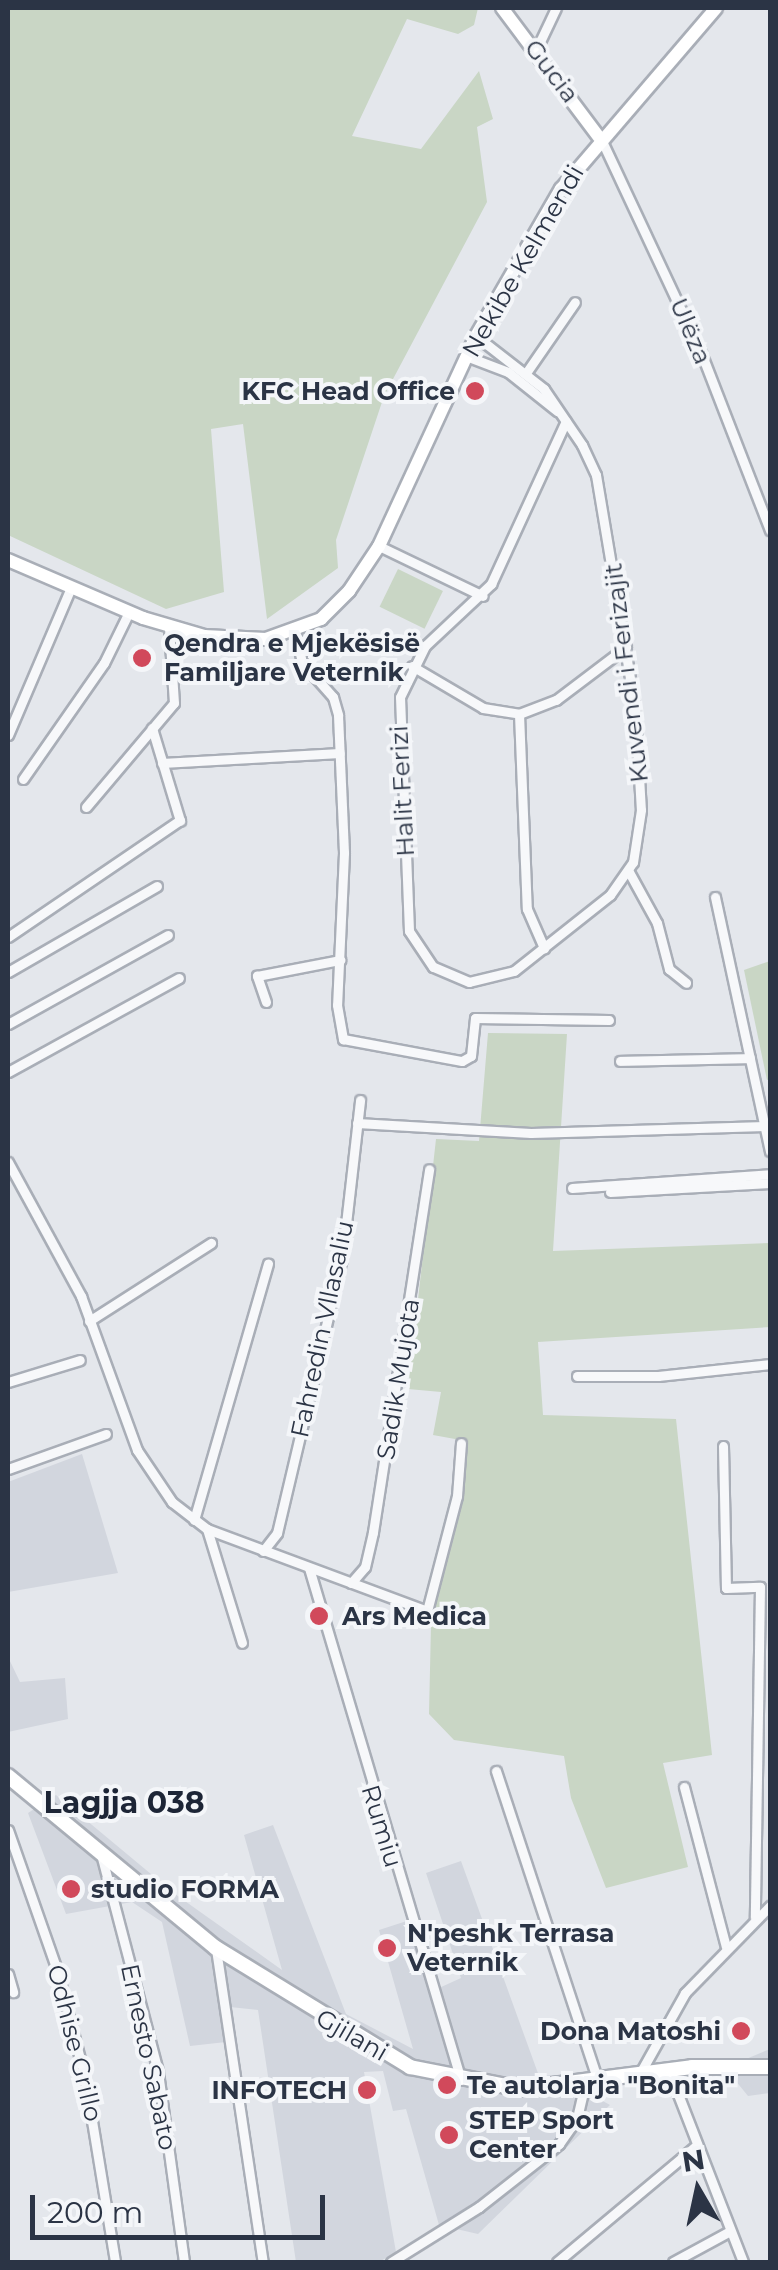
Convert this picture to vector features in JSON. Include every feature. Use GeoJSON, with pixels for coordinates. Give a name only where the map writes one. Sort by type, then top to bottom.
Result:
{"type":"FeatureCollection","features":[{"type":"Feature","properties":{"kind":"main road","name":"Gjilani"},"geometry":{"type":"LineString","coordinates":[[8,1776],[216,1948],[371,2047],[462,2082],[521,2090],[668,2071],[770,2067]]}},
{"type":"Feature","properties":{"kind":"street","name":"Gucia"},"geometry":{"type":"LineString","coordinates":[[502,8],[538,48],[599,137]]}},
{"type":"Feature","properties":{"kind":"street"},"geometry":{"type":"LineString","coordinates":[[538,48],[556,8]]}},
{"type":"Feature","properties":{"kind":"street","name":"Nekibe Kelmendi"},"geometry":{"type":"LineString","coordinates":[[8,560],[169,627],[248,640],[294,632],[339,603],[379,546],[476,336],[552,204],[599,137],[716,8]]}},
{"type":"Feature","properties":{"kind":"street","name":"Ulëza"},"geometry":{"type":"LineString","coordinates":[[599,137],[624,177],[696,340],[770,530]]}},
{"type":"Feature","properties":{"kind":"street"},"geometry":{"type":"LineString","coordinates":[[524,376],[575,302]]}},
{"type":"Feature","properties":{"kind":"street"},"geometry":{"type":"LineString","coordinates":[[476,336],[524,376],[564,419]]}},
{"type":"Feature","properties":{"kind":"street"},"geometry":{"type":"LineString","coordinates":[[466,356],[524,376]]}},
{"type":"Feature","properties":{"kind":"street","name":"Halit Ferizi"},"geometry":{"type":"LineString","coordinates":[[564,419],[484,596],[425,646],[400,697],[398,727],[413,942],[443,974],[482,983],[505,976],[544,948],[629,872]]}},
{"type":"Feature","properties":{"kind":"street","name":"Kuvendi i Ferizajit"},"geometry":{"type":"LineString","coordinates":[[564,419],[601,490],[626,647],[642,810],[629,872]]}},
{"type":"Feature","properties":{"kind":"street"},"geometry":{"type":"LineString","coordinates":[[379,546],[484,596]]}},
{"type":"Feature","properties":{"kind":"street"},"geometry":{"type":"LineString","coordinates":[[8,735],[71,587]]}},
{"type":"Feature","properties":{"kind":"street"},"geometry":{"type":"LineString","coordinates":[[23,778],[104,663],[129,612]]}},
{"type":"Feature","properties":{"kind":"street"},"geometry":{"type":"LineString","coordinates":[[86,807],[176,695],[169,627]]}},
{"type":"Feature","properties":{"kind":"street"},"geometry":{"type":"LineString","coordinates":[[294,632],[306,670],[336,704],[340,753],[340,1034],[356,1044],[462,1061],[471,1056],[475,1018],[610,1020]]}},
{"type":"Feature","properties":{"kind":"street"},"geometry":{"type":"LineString","coordinates":[[412,666],[482,708],[518,714],[556,700],[626,647]]}},
{"type":"Feature","properties":{"kind":"street"},"geometry":{"type":"LineString","coordinates":[[518,714],[527,909],[544,948]]}},
{"type":"Feature","properties":{"kind":"street"},"geometry":{"type":"LineString","coordinates":[[8,937],[181,821],[152,728]]}},
{"type":"Feature","properties":{"kind":"street"},"geometry":{"type":"LineString","coordinates":[[162,763],[340,753]]}},
{"type":"Feature","properties":{"kind":"street"},"geometry":{"type":"LineString","coordinates":[[629,872],[657,923],[669,969],[686,983]]}},
{"type":"Feature","properties":{"kind":"street"},"geometry":{"type":"LineString","coordinates":[[8,972],[157,886]]}},
{"type":"Feature","properties":{"kind":"street"},"geometry":{"type":"LineString","coordinates":[[715,897],[770,1151]]}},
{"type":"Feature","properties":{"kind":"street"},"geometry":{"type":"LineString","coordinates":[[8,1024],[168,935]]}},
{"type":"Feature","properties":{"kind":"street"},"geometry":{"type":"LineString","coordinates":[[266,1002],[257,976],[340,960]]}},
{"type":"Feature","properties":{"kind":"street"},"geometry":{"type":"LineString","coordinates":[[8,1072],[179,978]]}},
{"type":"Feature","properties":{"kind":"street"},"geometry":{"type":"LineString","coordinates":[[620,1061],[750,1058]]}},
{"type":"Feature","properties":{"kind":"street","name":"Fahredin Vllasaliu"},"geometry":{"type":"LineString","coordinates":[[264,1551],[278,1533],[333,1301],[360,1100]]}},
{"type":"Feature","properties":{"kind":"street"},"geometry":{"type":"LineString","coordinates":[[357,1123],[531,1133],[765,1126]]}},
{"type":"Feature","properties":{"kind":"street"},"geometry":{"type":"LineString","coordinates":[[8,1162],[90,1320],[137,1450],[161,1489],[207,1529],[427,1611],[457,1496],[462,1443]]}},
{"type":"Feature","properties":{"kind":"street","name":"Sadik Mujota"},"geometry":{"type":"LineString","coordinates":[[352,1583],[365,1568],[373,1532],[429,1169]]}},
{"type":"Feature","properties":{"kind":"street"},"geometry":{"type":"LineString","coordinates":[[572,1188],[770,1174]]}},
{"type":"Feature","properties":{"kind":"street"},"geometry":{"type":"LineString","coordinates":[[610,1192],[770,1183]]}},
{"type":"Feature","properties":{"kind":"street"},"geometry":{"type":"LineString","coordinates":[[90,1320],[211,1243]]}},
{"type":"Feature","properties":{"kind":"street"},"geometry":{"type":"LineString","coordinates":[[194,1520],[268,1263]]}},
{"type":"Feature","properties":{"kind":"street"},"geometry":{"type":"LineString","coordinates":[[8,1382],[80,1360]]}},
{"type":"Feature","properties":{"kind":"street"},"geometry":{"type":"LineString","coordinates":[[577,1376],[658,1376],[770,1364]]}},
{"type":"Feature","properties":{"kind":"street"},"geometry":{"type":"LineString","coordinates":[[8,1470],[106,1434]]}},
{"type":"Feature","properties":{"kind":"street"},"geometry":{"type":"LineString","coordinates":[[723,1446],[726,1588],[760,1587],[755,1917]]}},
{"type":"Feature","properties":{"kind":"street"},"geometry":{"type":"LineString","coordinates":[[207,1529],[242,1643]]}},
{"type":"Feature","properties":{"kind":"street","name":"Rumiu"},"geometry":{"type":"LineString","coordinates":[[310,1568],[462,2082]]}},
{"type":"Feature","properties":{"kind":"street"},"geometry":{"type":"LineString","coordinates":[[391,2262],[480,2207],[559,2144],[577,2118],[591,2083],[496,1771]]}},
{"type":"Feature","properties":{"kind":"street"},"geometry":{"type":"LineString","coordinates":[[684,1788],[726,1947]]}},
{"type":"Feature","properties":{"kind":"street","name":"Odhise Grillo"},"geometry":{"type":"LineString","coordinates":[[8,1830],[57,1970],[86,2078],[116,2262]]}},
{"type":"Feature","properties":{"kind":"street","name":"Ernesto Sabato"},"geometry":{"type":"LineString","coordinates":[[101,1854],[158,2072],[184,2262]]}},
{"type":"Feature","properties":{"kind":"street"},"geometry":{"type":"LineString","coordinates":[[639,2075],[685,1993],[755,1917],[770,1906]]}},
{"type":"Feature","properties":{"kind":"street"},"geometry":{"type":"LineString","coordinates":[[216,1948],[263,2262]]}},
{"type":"Feature","properties":{"kind":"street"},"geometry":{"type":"LineString","coordinates":[[8,1974],[13,1992]]}},
{"type":"Feature","properties":{"kind":"street"},"geometry":{"type":"LineString","coordinates":[[668,2071],[743,2262]]}},
{"type":"Feature","properties":{"kind":"street"},"geometry":{"type":"LineString","coordinates":[[557,2262],[697,2145]]}},
{"type":"Feature","properties":{"kind":"street"},"geometry":{"type":"LineString","coordinates":[[673,2262],[730,2231]]}},
{"type":"Feature","properties":{"kind":"shaded area"},"geometry":{"type":"Polygon","coordinates":[[[82,1454],[118,1573],[8,1592],[8,1482],[82,1454]]]}},
{"type":"Feature","properties":{"kind":"shaded area"},"geometry":{"type":"Polygon","coordinates":[[[8,1657],[20,1682],[65,1678],[68,1719],[8,1732],[8,1657]]]}},
{"type":"Feature","properties":{"kind":"shaded area"},"geometry":{"type":"Polygon","coordinates":[[[56,1795],[175,1894],[282,1970],[244,1835],[273,1825],[346,2014],[413,2049],[379,1930],[416,1918],[439,1988],[461,1978],[426,1873],[461,1861],[539,2076],[556,2075],[610,2105],[478,2234],[439,2225],[406,2109],[393,2111],[383,2071],[364,2072],[396,2252],[379,2262],[296,2262],[258,2010],[230,2007],[235,2041],[190,2046],[162,1922],[132,1902],[66,1914],[28,1813],[56,1795]]]}},
{"type":"Feature","properties":{"kind":"shaded area"},"geometry":{"type":"Polygon","coordinates":[[[770,2049],[770,2093],[748,2096],[735,2080],[739,2062],[770,2049]]]}},
{"type":"Feature","properties":{"kind":"green space"},"geometry":{"type":"Polygon","coordinates":[[[8,8],[478,8],[474,25],[458,34],[407,19],[352,136],[421,149],[479,71],[493,119],[477,127],[487,202],[384,396],[336,540],[338,568],[267,619],[243,424],[211,429],[224,592],[166,609],[8,535],[8,8]]]}},
{"type":"Feature","properties":{"kind":"green space"},"geometry":{"type":"Polygon","coordinates":[[[398,569],[443,591],[425,629],[380,607],[398,569]]]}},
{"type":"Feature","properties":{"kind":"green space"},"geometry":{"type":"Polygon","coordinates":[[[770,961],[770,1079],[767,1080],[744,970],[770,961]]]}},
{"type":"Feature","properties":{"kind":"green space"},"geometry":{"type":"Polygon","coordinates":[[[488,1033],[567,1034],[553,1251],[770,1243],[770,1327],[538,1342],[543,1415],[676,1419],[712,1755],[663,1763],[688,1867],[606,1888],[571,1798],[564,1756],[454,1740],[429,1714],[431,1625],[466,1441],[433,1435],[441,1392],[408,1389],[436,1139],[479,1141],[488,1033]]]}},
{"type":"Feature","properties":{"kind":"place","name":"KFC Head Office"},"geometry":{"type":"Point","coordinates":[475,391]}},
{"type":"Feature","properties":{"kind":"place","name":"Qendra e Mjekësisë Familjare Veternik"},"geometry":{"type":"Point","coordinates":[142,658]}},
{"type":"Feature","properties":{"kind":"place","name":"Ars Medica"},"geometry":{"type":"Point","coordinates":[319,1616]}},
{"type":"Feature","properties":{"kind":"place","name":"studio FORMA"},"geometry":{"type":"Point","coordinates":[71,1889]}},
{"type":"Feature","properties":{"kind":"place","name":"N'peshk Terrasa Veternik"},"geometry":{"type":"Point","coordinates":[387,1948]}},
{"type":"Feature","properties":{"kind":"place","name":"Dona Matoshi"},"geometry":{"type":"Point","coordinates":[741,2031]}},
{"type":"Feature","properties":{"kind":"place","name":"Te autolarja \"Bonita\""},"geometry":{"type":"Point","coordinates":[447,2085]}},
{"type":"Feature","properties":{"kind":"place","name":"INFOTECH"},"geometry":{"type":"Point","coordinates":[367,2090]}},
{"type":"Feature","properties":{"kind":"place","name":"STEP Sport Center"},"geometry":{"type":"Point","coordinates":[449,2135]}},
{"type":"Feature","properties":{"kind":"district","name":"Lagjja 038"},"geometry":{"type":"Point","coordinates":[124,1803]}}]}
